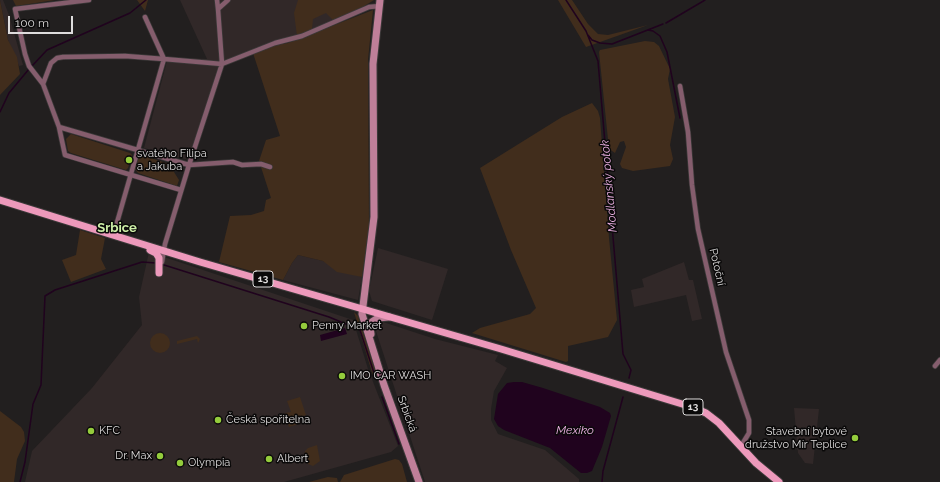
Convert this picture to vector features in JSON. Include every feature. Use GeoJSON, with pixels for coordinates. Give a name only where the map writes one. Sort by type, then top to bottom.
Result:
{"type":"FeatureCollection","features":[{"type":"Feature","properties":{"kind":"main road","name":"13"},"geometry":{"type":"LineString","coordinates":[[0,200],[164,251],[393,317],[692,407],[712,417],[762,468],[779,482]]}},
{"type":"Feature","properties":{"kind":"main road"},"geometry":{"type":"LineString","coordinates":[[111,234],[126,242],[156,253],[159,258],[159,273]]}},
{"type":"Feature","properties":{"kind":"street"},"geometry":{"type":"LineString","coordinates":[[89,0],[15,9],[29,66],[43,84],[66,155],[181,190]]}},
{"type":"Feature","properties":{"kind":"street"},"geometry":{"type":"LineString","coordinates":[[162,262],[181,190],[222,64],[217,0]]}},
{"type":"Feature","properties":{"kind":"street"},"geometry":{"type":"LineString","coordinates":[[218,9],[228,0]]}},
{"type":"Feature","properties":{"kind":"street"},"geometry":{"type":"LineString","coordinates":[[43,84],[51,63],[57,58],[125,56],[222,64],[275,43],[302,36],[380,3]]}},
{"type":"Feature","properties":{"kind":"street","name":"Srbická"},"geometry":{"type":"LineString","coordinates":[[380,3],[373,64],[374,217],[362,317],[420,482]]}},
{"type":"Feature","properties":{"kind":"street"},"geometry":{"type":"LineString","coordinates":[[116,226],[164,59],[145,17]]}},
{"type":"Feature","properties":{"kind":"street","name":"Potoční"},"geometry":{"type":"LineString","coordinates":[[680,86],[688,132],[692,185],[698,229],[726,352],[750,422],[748,436],[741,446]]}},
{"type":"Feature","properties":{"kind":"street"},"geometry":{"type":"LineString","coordinates":[[58,127],[189,164],[233,162],[242,165],[261,164],[270,167]]}},
{"type":"Feature","properties":{"kind":"street"},"geometry":{"type":"LineString","coordinates":[[373,350],[371,324],[378,318],[393,317]]}},
{"type":"Feature","properties":{"kind":"street"},"geometry":{"type":"LineString","coordinates":[[935,366],[940,360]]}},
{"type":"Feature","properties":{"kind":"shaded area"},"geometry":{"type":"Polygon","coordinates":[[[0,0],[3,0],[9,15],[23,65],[19,66],[8,40],[0,0]]]}},
{"type":"Feature","properties":{"kind":"shaded area"},"geometry":{"type":"Polygon","coordinates":[[[0,0],[8,40],[17,57],[20,74],[0,95],[0,0]]]}},
{"type":"Feature","properties":{"kind":"shaded area"},"geometry":{"type":"Polygon","coordinates":[[[13,0],[55,0],[16,6],[13,0]]]}},
{"type":"Feature","properties":{"kind":"shaded area"},"geometry":{"type":"Polygon","coordinates":[[[137,0],[148,0],[145,11],[137,0]]]}},
{"type":"Feature","properties":{"kind":"shaded area"},"geometry":{"type":"Polygon","coordinates":[[[180,0],[298,0],[300,5],[324,0],[336,24],[226,64],[223,68],[193,161],[144,148],[167,61],[166,57],[207,59],[180,0]]]}},
{"type":"Feature","properties":{"kind":"shaded area"},"geometry":{"type":"Polygon","coordinates":[[[298,0],[374,0],[358,10],[333,20],[326,13],[313,19],[312,29],[297,36],[294,13],[298,0]]]}},
{"type":"Feature","properties":{"kind":"shaded area"},"geometry":{"type":"Polygon","coordinates":[[[558,0],[572,0],[588,24],[598,34],[608,35],[648,25],[586,47],[558,0]]]}},
{"type":"Feature","properties":{"kind":"shaded area"},"geometry":{"type":"Polygon","coordinates":[[[373,10],[368,60],[369,227],[362,277],[337,272],[323,261],[298,255],[283,280],[219,262],[230,216],[251,215],[264,211],[266,200],[271,198],[259,161],[266,140],[280,136],[253,53],[276,45],[288,43],[373,10]]]}},
{"type":"Feature","properties":{"kind":"shaded area"},"geometry":{"type":"Polygon","coordinates":[[[645,41],[654,42],[659,46],[670,69],[668,79],[675,117],[670,145],[673,159],[670,166],[633,171],[622,168],[620,164],[626,147],[624,141],[620,142],[615,153],[609,149],[599,52],[600,50],[645,41]]]}},
{"type":"Feature","properties":{"kind":"shaded area"},"geometry":{"type":"Polygon","coordinates":[[[592,103],[598,111],[600,118],[617,320],[608,337],[568,346],[568,361],[566,362],[472,333],[480,328],[530,314],[536,308],[511,250],[480,168],[562,117],[592,103]]]}},
{"type":"Feature","properties":{"kind":"shaded area"},"geometry":{"type":"Polygon","coordinates":[[[71,134],[130,153],[132,155],[128,168],[126,170],[71,153],[68,151],[66,139],[71,134]]]}},
{"type":"Feature","properties":{"kind":"shaded area"},"geometry":{"type":"Polygon","coordinates":[[[142,155],[169,164],[179,180],[177,186],[138,173],[135,169],[139,157],[142,155]]]}},
{"type":"Feature","properties":{"kind":"shaded area"},"geometry":{"type":"Polygon","coordinates":[[[80,230],[105,238],[101,259],[106,269],[71,282],[62,260],[76,255],[80,230]]]}},
{"type":"Feature","properties":{"kind":"shaded area"},"geometry":{"type":"Polygon","coordinates":[[[378,248],[448,269],[432,320],[372,301],[369,291],[378,248]]]}},
{"type":"Feature","properties":{"kind":"shaded area","name":"Olympia"},"geometry":{"type":"Polygon","coordinates":[[[149,252],[353,320],[368,369],[398,446],[391,452],[284,482],[25,482],[32,451],[92,388],[142,325],[139,297],[149,252]]]}},
{"type":"Feature","properties":{"kind":"shaded area"},"geometry":{"type":"Polygon","coordinates":[[[298,255],[323,261],[362,277],[358,300],[283,280],[298,255]]]}},
{"type":"Feature","properties":{"kind":"shaded area"},"geometry":{"type":"Polygon","coordinates":[[[684,262],[689,280],[693,280],[702,319],[692,321],[686,295],[634,307],[631,290],[644,287],[642,279],[684,262]]]}},
{"type":"Feature","properties":{"kind":"shaded area"},"geometry":{"type":"Polygon","coordinates":[[[354,312],[358,316],[377,377],[373,376],[354,312]]]}},
{"type":"Feature","properties":{"kind":"shaded area"},"geometry":{"type":"Polygon","coordinates":[[[383,322],[435,339],[498,355],[495,361],[507,368],[494,391],[491,409],[491,420],[498,434],[545,450],[579,479],[579,482],[425,482],[375,328],[383,322]]]}},
{"type":"Feature","properties":{"kind":"shaded area"},"geometry":{"type":"Polygon","coordinates":[[[160,333],[167,336],[170,343],[167,350],[160,353],[153,350],[150,343],[153,336],[160,333]]]}},
{"type":"Feature","properties":{"kind":"shaded area"},"geometry":{"type":"Polygon","coordinates":[[[197,336],[200,339],[198,343],[197,339],[177,344],[177,341],[197,336]]]}},
{"type":"Feature","properties":{"kind":"shaded area"},"geometry":{"type":"Polygon","coordinates":[[[300,397],[306,415],[297,418],[298,424],[289,427],[285,413],[291,412],[287,401],[300,397]]]}},
{"type":"Feature","properties":{"kind":"shaded area"},"geometry":{"type":"Polygon","coordinates":[[[794,408],[819,409],[813,464],[805,463],[798,453],[794,408]]]}},
{"type":"Feature","properties":{"kind":"shaded area"},"geometry":{"type":"Polygon","coordinates":[[[0,411],[21,427],[24,432],[25,441],[17,459],[14,482],[0,482],[0,411]]]}},
{"type":"Feature","properties":{"kind":"shaded area"},"geometry":{"type":"Polygon","coordinates":[[[317,445],[320,461],[313,466],[308,464],[304,457],[305,451],[308,448],[317,445]]]}},
{"type":"Feature","properties":{"kind":"shaded area"},"geometry":{"type":"Polygon","coordinates":[[[395,459],[399,460],[402,464],[407,482],[340,482],[344,475],[395,459]]]}},
{"type":"Feature","properties":{"kind":"shaded area"},"geometry":{"type":"Polygon","coordinates":[[[328,477],[337,478],[338,482],[309,482],[328,477]]]}},
{"type":"Feature","properties":{"kind":"water"},"geometry":{"type":"Polygon","coordinates":[[[345,328],[347,334],[321,341],[320,335],[345,328]]]}},
{"type":"Feature","properties":{"kind":"water","name":"Mexiko"},"geometry":{"type":"Polygon","coordinates":[[[522,382],[543,388],[600,407],[610,413],[611,416],[602,447],[592,471],[581,473],[550,448],[504,430],[498,426],[494,419],[498,394],[507,383],[522,382]]]}},
{"type":"Feature","properties":{"kind":"waterway"},"geometry":{"type":"LineString","coordinates":[[32,66],[47,50],[130,13],[146,0]]}},
{"type":"Feature","properties":{"kind":"waterway","name":"Modlanský potok"},"geometry":{"type":"LineString","coordinates":[[566,0],[586,31],[598,61],[623,354],[631,370],[629,378]]}},
{"type":"Feature","properties":{"kind":"waterway"},"geometry":{"type":"LineString","coordinates":[[666,23],[705,0]]}},
{"type":"Feature","properties":{"kind":"waterway"},"geometry":{"type":"LineString","coordinates":[[588,35],[592,40],[600,43],[612,44],[663,24]]}},
{"type":"Feature","properties":{"kind":"waterway"},"geometry":{"type":"LineString","coordinates":[[648,30],[653,31],[660,36],[667,52],[680,118]]}},
{"type":"Feature","properties":{"kind":"waterway"},"geometry":{"type":"LineString","coordinates":[[0,112],[9,93],[29,69]]}},
{"type":"Feature","properties":{"kind":"waterway"},"geometry":{"type":"LineString","coordinates":[[20,482],[25,462],[33,404],[41,385],[45,296],[55,290],[142,262],[156,263]]}},
{"type":"Feature","properties":{"kind":"waterway"},"geometry":{"type":"LineString","coordinates":[[161,264],[329,317],[358,329]]}},
{"type":"Feature","properties":{"kind":"waterway"},"geometry":{"type":"LineString","coordinates":[[360,330],[375,376]]}},
{"type":"Feature","properties":{"kind":"waterway"},"geometry":{"type":"LineString","coordinates":[[382,397],[399,444]]}},
{"type":"Feature","properties":{"kind":"waterway","name":"Modlanský potok"},"geometry":{"type":"LineString","coordinates":[[602,482],[603,471],[623,397]]}},
{"type":"Feature","properties":{"kind":"place","name":"svatého Filipa a Jakuba"},"geometry":{"type":"Point","coordinates":[129,160]}},
{"type":"Feature","properties":{"kind":"place","name":"Penny Market"},"geometry":{"type":"Point","coordinates":[304,326]}},
{"type":"Feature","properties":{"kind":"place","name":"IMO CAR WASH"},"geometry":{"type":"Point","coordinates":[342,376]}},
{"type":"Feature","properties":{"kind":"place","name":"Česká spořitelna"},"geometry":{"type":"Point","coordinates":[218,420]}},
{"type":"Feature","properties":{"kind":"place","name":"KFC"},"geometry":{"type":"Point","coordinates":[91,431]}},
{"type":"Feature","properties":{"kind":"place","name":"Stavební bytové družstvo Mír Teplice"},"geometry":{"type":"Point","coordinates":[855,438]}},
{"type":"Feature","properties":{"kind":"place","name":"Dr. Max"},"geometry":{"type":"Point","coordinates":[160,456]}},
{"type":"Feature","properties":{"kind":"place","name":"Albert"},"geometry":{"type":"Point","coordinates":[269,459]}},
{"type":"Feature","properties":{"kind":"place","name":"Olympia"},"geometry":{"type":"Point","coordinates":[180,463]}},
{"type":"Feature","properties":{"kind":"district","name":"Srbice"},"geometry":{"type":"Point","coordinates":[117,228]}}]}
